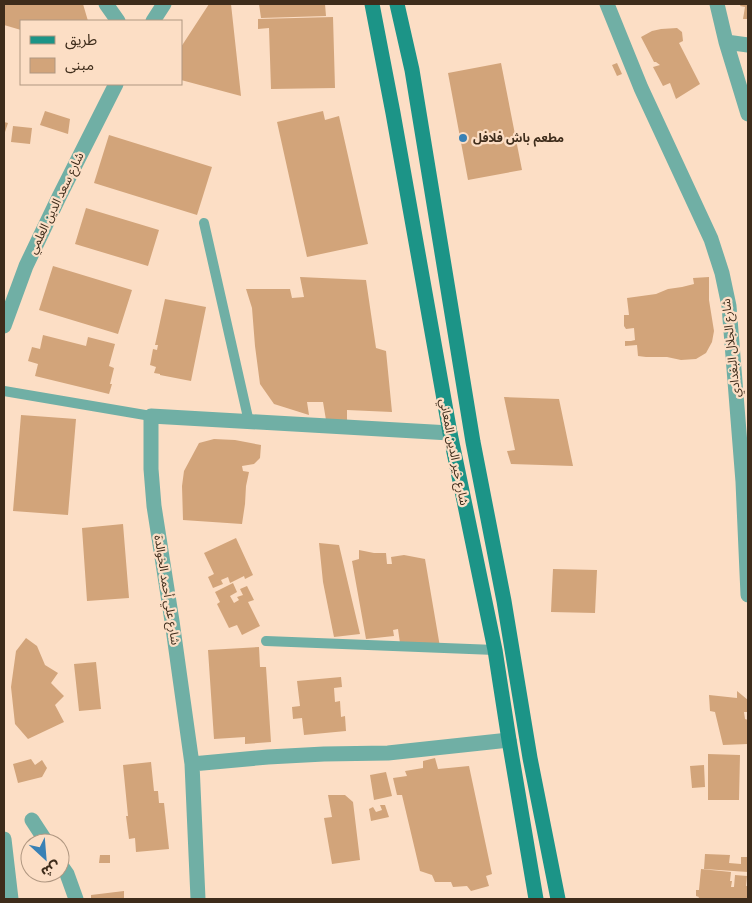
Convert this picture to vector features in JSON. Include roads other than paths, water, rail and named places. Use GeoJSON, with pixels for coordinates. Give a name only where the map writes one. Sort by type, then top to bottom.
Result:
{"type":"FeatureCollection","features":[{"type":"Feature","properties":{"kind":"street"},"geometry":{"type":"LineString","coordinates":[[106,4],[117,20]]}},
{"type":"Feature","properties":{"kind":"street"},"geometry":{"type":"LineString","coordinates":[[153,20],[164,4]]}},
{"type":"Feature","properties":{"kind":"street","name":"شارع خير الدين المعاني"},"geometry":{"type":"LineString","coordinates":[[372,4],[450,433],[495,650],[536,899]]}},
{"type":"Feature","properties":{"kind":"street","name":"شارع خير الدين المعاني"},"geometry":{"type":"LineString","coordinates":[[397,4],[412,70],[473,442],[504,601],[530,758],[558,899]]}},
{"type":"Feature","properties":{"kind":"street","name":"شارع الجلال البغدادي"},"geometry":{"type":"LineString","coordinates":[[607,4],[641,88],[711,239],[722,273],[728,306],[746,482],[748,596]]}},
{"type":"Feature","properties":{"kind":"street"},"geometry":{"type":"LineString","coordinates":[[717,4],[726,42],[748,114]]}},
{"type":"Feature","properties":{"kind":"street"},"geometry":{"type":"LineString","coordinates":[[726,42],[748,46]]}},
{"type":"Feature","properties":{"kind":"street","name":"شارع سعد الدين العلمي"},"geometry":{"type":"LineString","coordinates":[[4,326],[26,266],[116,85]]}},
{"type":"Feature","properties":{"kind":"street"},"geometry":{"type":"LineString","coordinates":[[151,416],[450,433]]}},
{"type":"Feature","properties":{"kind":"street","name":"شارع علي أحمد الخوالدة"},"geometry":{"type":"LineString","coordinates":[[151,416],[151,469],[154,506],[192,764],[198,899]]}},
{"type":"Feature","properties":{"kind":"street"},"geometry":{"type":"LineString","coordinates":[[192,764],[277,756],[388,753],[509,740]]}},
{"type":"Feature","properties":{"kind":"street"},"geometry":{"type":"LineString","coordinates":[[32,820],[40,833]]}},
{"type":"Feature","properties":{"kind":"street"},"geometry":{"type":"LineString","coordinates":[[4,839],[12,899]]}},
{"type":"Feature","properties":{"kind":"street"},"geometry":{"type":"LineString","coordinates":[[70,882],[76,899]]}},
{"type":"Feature","properties":{"kind":"lane"},"geometry":{"type":"LineString","coordinates":[[204,223],[249,422]]}},
{"type":"Feature","properties":{"kind":"lane"},"geometry":{"type":"LineString","coordinates":[[4,391],[151,416]]}},
{"type":"Feature","properties":{"kind":"lane"},"geometry":{"type":"LineString","coordinates":[[266,641],[495,650]]}},
{"type":"Feature","properties":{"kind":"place","name":"مطعم باش فلافل"},"geometry":{"type":"Point","coordinates":[463,138]}}]}
